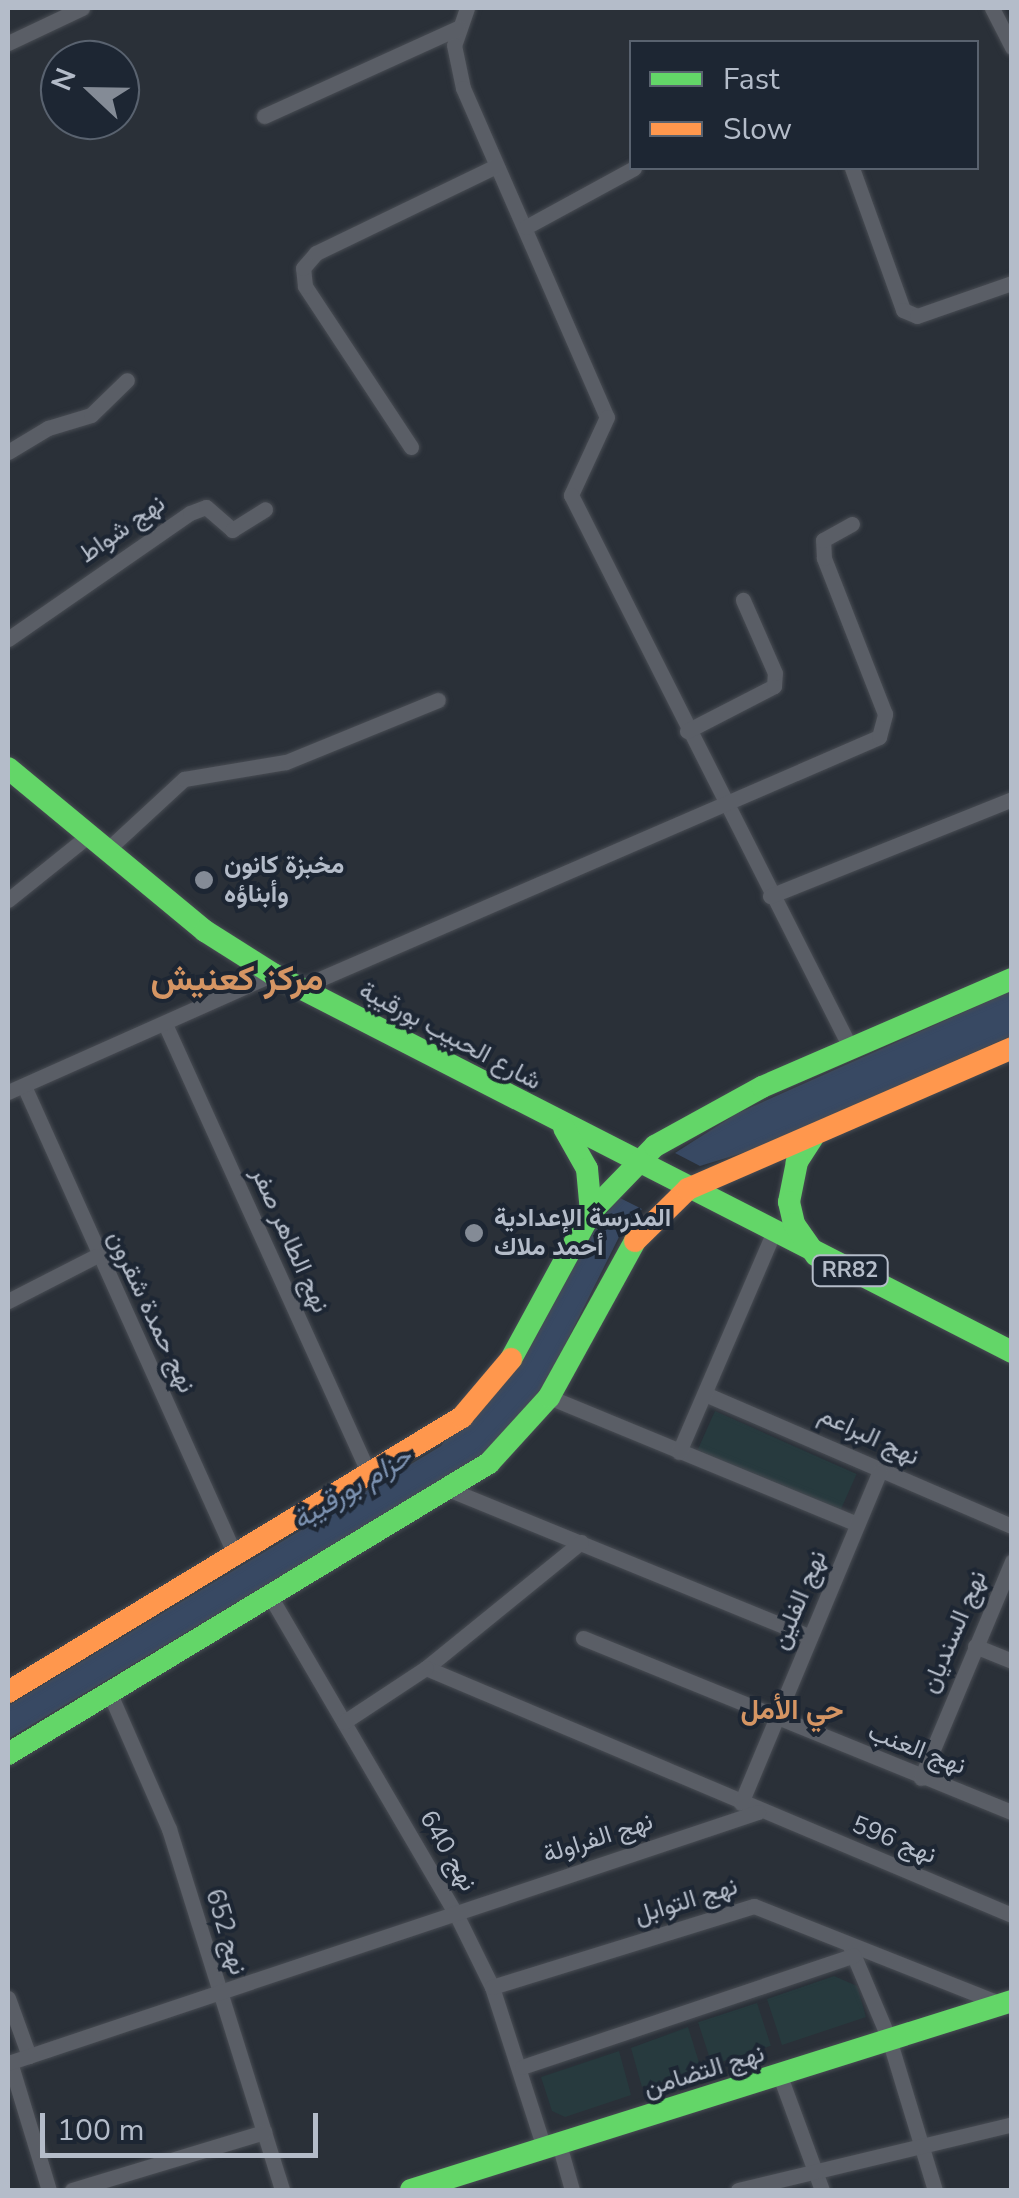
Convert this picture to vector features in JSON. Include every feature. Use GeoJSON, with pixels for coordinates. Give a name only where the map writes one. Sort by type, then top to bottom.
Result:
{"type":"FeatureCollection","features":[{"type":"Feature","properties":{"kind":"main road","name":"شارع الحبيب بورقيبة"},"geometry":{"type":"LineString","coordinates":[[8,768],[205,931],[273,974],[688,1189]]}},
{"type":"Feature","properties":{"kind":"main road"},"geometry":{"type":"LineString","coordinates":[[8,1692],[462,1418],[490,1391],[530,1331],[591,1212],[633,1162],[720,1109],[1012,980]]}},
{"type":"Feature","properties":{"kind":"main road"},"geometry":{"type":"LineString","coordinates":[[8,1754],[448,1489],[522,1434],[549,1397],[630,1245],[688,1189],[1012,1048]]}},
{"type":"Feature","properties":{"kind":"main road"},"geometry":{"type":"LineString","coordinates":[[564,1128],[587,1169],[591,1212]]}},
{"type":"Feature","properties":{"kind":"main road"},"geometry":{"type":"LineString","coordinates":[[813,1137],[797,1162],[789,1202],[794,1224],[816,1254]]}},
{"type":"Feature","properties":{"kind":"main road","name":"RR82"},"geometry":{"type":"LineString","coordinates":[[688,1189],[1012,1352]]}},
{"type":"Feature","properties":{"kind":"main road","name":"نهج التضامن"},"geometry":{"type":"LineString","coordinates":[[411,2190],[1006,2003]]}},
{"type":"Feature","properties":{"kind":"street"},"geometry":{"type":"LineString","coordinates":[[8,43],[82,8]]}},
{"type":"Feature","properties":{"kind":"street"},"geometry":{"type":"LineString","coordinates":[[467,8],[458,28],[454,60],[496,166],[607,416],[571,494],[722,804],[851,1049]]}},
{"type":"Feature","properties":{"kind":"street"},"geometry":{"type":"LineString","coordinates":[[992,8],[1012,48]]}},
{"type":"Feature","properties":{"kind":"street"},"geometry":{"type":"LineString","coordinates":[[264,116],[458,28]]}},
{"type":"Feature","properties":{"kind":"street"},"geometry":{"type":"LineString","coordinates":[[411,447],[305,286],[303,268],[316,253],[496,166]]}},
{"type":"Feature","properties":{"kind":"street"},"geometry":{"type":"LineString","coordinates":[[526,227],[630,170]]}},
{"type":"Feature","properties":{"kind":"street"},"geometry":{"type":"LineString","coordinates":[[853,170],[903,310],[917,316],[1012,283]]}},
{"type":"Feature","properties":{"kind":"street"},"geometry":{"type":"LineString","coordinates":[[8,452],[48,428],[91,415],[127,380]]}},
{"type":"Feature","properties":{"kind":"street","name":"نهج شواط"},"geometry":{"type":"LineString","coordinates":[[8,639],[190,512],[206,507],[232,530],[265,510]]}},
{"type":"Feature","properties":{"kind":"street"},"geometry":{"type":"LineString","coordinates":[[299,988],[879,737],[885,714],[824,558],[823,540],[852,524]]}},
{"type":"Feature","properties":{"kind":"street"},"geometry":{"type":"LineString","coordinates":[[687,731],[774,686],[775,673],[743,600]]}},
{"type":"Feature","properties":{"kind":"street"},"geometry":{"type":"LineString","coordinates":[[8,900],[97,843],[184,778],[286,762],[438,700]]}},
{"type":"Feature","properties":{"kind":"street"},"geometry":{"type":"LineString","coordinates":[[770,896],[1012,799]]}},
{"type":"Feature","properties":{"kind":"street"},"geometry":{"type":"LineString","coordinates":[[8,1092],[273,974]]}},
{"type":"Feature","properties":{"kind":"street","name":"نهج الطاهر صفر"},"geometry":{"type":"LineString","coordinates":[[165,1024],[370,1476]]}},
{"type":"Feature","properties":{"kind":"street","name":"نهج حمدة شقرون"},"geometry":{"type":"LineString","coordinates":[[24,1086],[96,1256],[236,1556]]}},
{"type":"Feature","properties":{"kind":"street"},"geometry":{"type":"LineString","coordinates":[[680,1452],[774,1232]]}},
{"type":"Feature","properties":{"kind":"street"},"geometry":{"type":"LineString","coordinates":[[8,1301],[96,1256]]}},
{"type":"Feature","properties":{"kind":"street","name":"نهج البراعم"},"geometry":{"type":"LineString","coordinates":[[704,1394],[1012,1526]]}},
{"type":"Feature","properties":{"kind":"street"},"geometry":{"type":"LineString","coordinates":[[549,1397],[857,1524]]}},
{"type":"Feature","properties":{"kind":"street","name":"نهج الفلين"},"geometry":{"type":"LineString","coordinates":[[741,1804],[880,1471]]}},
{"type":"Feature","properties":{"kind":"street"},"geometry":{"type":"LineString","coordinates":[[448,1489],[810,1637]]}},
{"type":"Feature","properties":{"kind":"street"},"geometry":{"type":"LineString","coordinates":[[344,1722],[426,1668],[581,1542]]}},
{"type":"Feature","properties":{"kind":"street","name":"نهج السنديان"},"geometry":{"type":"LineString","coordinates":[[922,1778],[1012,1561]]}},
{"type":"Feature","properties":{"kind":"street","name":"نهج 640"},"geometry":{"type":"LineString","coordinates":[[270,1596],[455,1912],[492,1986],[551,2146],[572,2190]]}},
{"type":"Feature","properties":{"kind":"street","name":"نهج العنب"},"geometry":{"type":"LineString","coordinates":[[583,1638],[776,1721],[1012,1812]]}},
{"type":"Feature","properties":{"kind":"street"},"geometry":{"type":"LineString","coordinates":[[974,1646],[1012,1662]]}},
{"type":"Feature","properties":{"kind":"street","name":"نهج 596"},"geometry":{"type":"LineString","coordinates":[[426,1668],[758,1812],[1012,1915]]}},
{"type":"Feature","properties":{"kind":"street","name":"نهج 652"},"geometry":{"type":"LineString","coordinates":[[110,1694],[169,1830],[282,2190]]}},
{"type":"Feature","properties":{"kind":"street","name":"نهج الفراولة"},"geometry":{"type":"LineString","coordinates":[[9,2062],[220,1996],[455,1912],[758,1812]]}},
{"type":"Feature","properties":{"kind":"street","name":"نهج التوابل"},"geometry":{"type":"LineString","coordinates":[[492,1986],[754,1906],[851,1948],[1006,2003]]}},
{"type":"Feature","properties":{"kind":"street"},"geometry":{"type":"LineString","coordinates":[[522,2067],[851,1948],[889,2039],[935,2190]]}},
{"type":"Feature","properties":{"kind":"street"},"geometry":{"type":"LineString","coordinates":[[8,1998],[30,2056]]}},
{"type":"Feature","properties":{"kind":"street"},"geometry":{"type":"LineString","coordinates":[[9,2062],[50,2190]]}},
{"type":"Feature","properties":{"kind":"street"},"geometry":{"type":"LineString","coordinates":[[780,2076],[822,2190]]}},
{"type":"Feature","properties":{"kind":"street"},"geometry":{"type":"LineString","coordinates":[[738,2190],[814,2168],[923,2147],[1012,2124]]}},
{"type":"Feature","properties":{"kind":"street"},"geometry":{"type":"LineString","coordinates":[[72,2190],[264,2132]]}},
{"type":"Feature","properties":{"kind":"green space"},"geometry":{"type":"Polygon","coordinates":[[[715,1411],[857,1474],[839,1513],[698,1450],[715,1411]]]}},
{"type":"Feature","properties":{"kind":"green space"},"geometry":{"type":"Polygon","coordinates":[[[834,1976],[857,1986],[866,2017],[782,2045],[767,1999],[834,1976]]]}},
{"type":"Feature","properties":{"kind":"green space"},"geometry":{"type":"Polygon","coordinates":[[[757,2003],[771,2046],[712,2065],[698,2022],[757,2003]]]}},
{"type":"Feature","properties":{"kind":"green space"},"geometry":{"type":"Polygon","coordinates":[[[688,2027],[702,2072],[642,2087],[631,2048],[688,2027]]]}},
{"type":"Feature","properties":{"kind":"green space"},"geometry":{"type":"Polygon","coordinates":[[[619,2051],[631,2095],[565,2117],[552,2111],[541,2077],[619,2051]]]}},
{"type":"Feature","properties":{"kind":"water"},"geometry":{"type":"Polygon","coordinates":[[[1011,991],[1011,1036],[752,1150],[700,1166],[675,1153],[736,1114],[1011,991]]]}},
{"type":"Feature","properties":{"kind":"water"},"geometry":{"type":"Polygon","coordinates":[[[618,1197],[642,1209],[620,1235],[538,1399],[485,1454],[8,1739],[8,1706],[441,1446],[618,1197]]]}},
{"type":"Feature","properties":{"kind":"traffic: fast"},"geometry":{"type":"LineString","coordinates":[[8,768],[205,931],[273,974],[1012,1352]]}},
{"type":"Feature","properties":{"kind":"traffic: fast"},"geometry":{"type":"LineString","coordinates":[[511,1359],[591,1212],[655,1146],[762,1087],[1012,979]]}},
{"type":"Feature","properties":{"kind":"traffic: fast"},"geometry":{"type":"LineString","coordinates":[[564,1128],[587,1169],[591,1212]]}},
{"type":"Feature","properties":{"kind":"traffic: fast"},"geometry":{"type":"LineString","coordinates":[[813,1137],[797,1162],[789,1202],[794,1224],[816,1255]]}},
{"type":"Feature","properties":{"kind":"traffic: fast"},"geometry":{"type":"LineString","coordinates":[[8,1754],[489,1463],[549,1397],[635,1241]]}},
{"type":"Feature","properties":{"kind":"traffic: fast"},"geometry":{"type":"LineString","coordinates":[[411,2190],[1012,2001]]}},
{"type":"Feature","properties":{"kind":"traffic: slow"},"geometry":{"type":"LineString","coordinates":[[635,1241],[688,1189],[1012,1048]]}},
{"type":"Feature","properties":{"kind":"traffic: slow"},"geometry":{"type":"LineString","coordinates":[[8,1692],[462,1417],[511,1359]]}},
{"type":"Feature","properties":{"kind":"place","name":"مخبزة كانون وأبناؤه"},"geometry":{"type":"Point","coordinates":[204,880]}},
{"type":"Feature","properties":{"kind":"place","name":"المدرسة الإعدادية أحمد ملاك"},"geometry":{"type":"Point","coordinates":[474,1233]}},
{"type":"Feature","properties":{"kind":"district","name":"مركز كعنيش"},"geometry":{"type":"Point","coordinates":[237,979]}},
{"type":"Feature","properties":{"kind":"district","name":"حي الأمل"},"geometry":{"type":"Point","coordinates":[792,1710]}},
{"type":"Feature","properties":{"kind":"water label","name":"حزام بورقيبة"},"geometry":{"type":"Point","coordinates":[352,1488]}}]}
